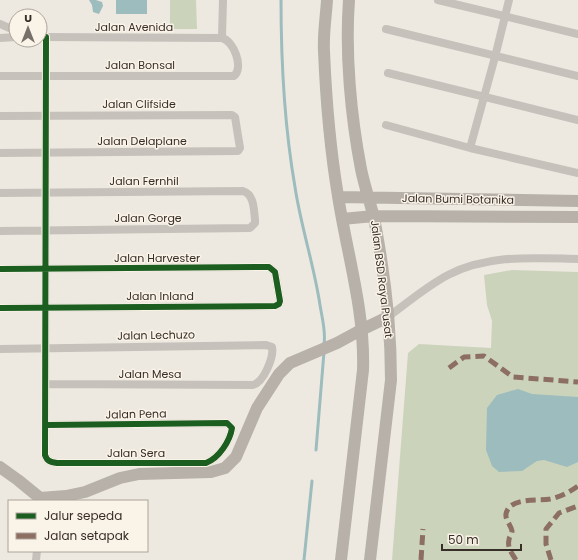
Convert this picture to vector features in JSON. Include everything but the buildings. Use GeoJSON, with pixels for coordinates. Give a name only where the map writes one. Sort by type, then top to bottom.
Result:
{"type":"FeatureCollection","features":[{"type":"Feature","properties":{"kind":"main road"},"geometry":{"type":"LineString","coordinates":[[327,0],[324,50],[331,154],[355,284],[364,357],[341,560]]}},
{"type":"Feature","properties":{"kind":"main road","name":"Jalan BSD Raya Pusat"},"geometry":{"type":"LineString","coordinates":[[349,0],[351,92],[360,158],[374,216],[380,253],[391,352],[391,380],[370,560]]}},
{"type":"Feature","properties":{"kind":"main road","name":"Jalan Bumi Botanika"},"geometry":{"type":"LineString","coordinates":[[338,198],[369,197],[578,201]]}},
{"type":"Feature","properties":{"kind":"main road","name":"Jalan Bumi Botanika"},"geometry":{"type":"LineString","coordinates":[[342,219],[374,216],[578,217]]}},
{"type":"Feature","properties":{"kind":"main road"},"geometry":{"type":"LineString","coordinates":[[0,467],[18,480],[40,500],[85,492],[120,478],[139,474],[211,472],[225,468],[236,457],[257,408],[280,374],[290,363],[388,317]]}},
{"type":"Feature","properties":{"kind":"street"},"geometry":{"type":"LineString","coordinates":[[222,38],[223,0]]}},
{"type":"Feature","properties":{"kind":"street"},"geometry":{"type":"LineString","coordinates":[[438,0],[578,34]]}},
{"type":"Feature","properties":{"kind":"street"},"geometry":{"type":"LineString","coordinates":[[470,148],[496,57],[509,0]]}},
{"type":"Feature","properties":{"kind":"street"},"geometry":{"type":"LineString","coordinates":[[386,29],[578,76]]}},
{"type":"Feature","properties":{"kind":"street","name":"Jalan Avenida"},"geometry":{"type":"LineString","coordinates":[[48,37],[222,38]]}},
{"type":"Feature","properties":{"kind":"street","name":"Jalan Bonsal"},"geometry":{"type":"LineString","coordinates":[[0,76],[234,76],[237,74],[238,70],[236,55],[230,42],[222,38]]}},
{"type":"Feature","properties":{"kind":"street"},"geometry":{"type":"LineString","coordinates":[[44,48],[46,76],[46,425]]}},
{"type":"Feature","properties":{"kind":"street"},"geometry":{"type":"LineString","coordinates":[[388,73],[578,120]]}},
{"type":"Feature","properties":{"kind":"street","name":"Jalan Clifside"},"geometry":{"type":"LineString","coordinates":[[0,116],[232,115],[235,117],[240,148],[238,151]]}},
{"type":"Feature","properties":{"kind":"street"},"geometry":{"type":"LineString","coordinates":[[386,125],[470,148],[578,173]]}},
{"type":"Feature","properties":{"kind":"street","name":"Jalan Delaplane"},"geometry":{"type":"LineString","coordinates":[[0,153],[238,151]]}},
{"type":"Feature","properties":{"kind":"street","name":"Jalan Fernhil"},"geometry":{"type":"LineString","coordinates":[[0,193],[243,191],[249,194],[251,198],[255,220],[253,226],[250,228]]}},
{"type":"Feature","properties":{"kind":"street","name":"Jalan Gorge"},"geometry":{"type":"LineString","coordinates":[[0,231],[250,228]]}},
{"type":"Feature","properties":{"kind":"street"},"geometry":{"type":"LineString","coordinates":[[388,317],[430,286],[448,275],[472,265],[502,259],[578,259]]}},
{"type":"Feature","properties":{"kind":"street","name":"Jalan Harvester"},"geometry":{"type":"LineString","coordinates":[[0,269],[269,267],[275,272],[277,277],[280,301],[279,304],[275,306]]}},
{"type":"Feature","properties":{"kind":"street","name":"Jalan Inland"},"geometry":{"type":"LineString","coordinates":[[0,308],[46,306],[275,306]]}},
{"type":"Feature","properties":{"kind":"street","name":"Jalan Lechuzo"},"geometry":{"type":"LineString","coordinates":[[0,349],[266,345],[272,347],[272,358],[262,378],[259,383],[253,385]]}},
{"type":"Feature","properties":{"kind":"street","name":"Jalan Mesa"},"geometry":{"type":"LineString","coordinates":[[46,384],[253,385]]}},
{"type":"Feature","properties":{"kind":"street","name":"Jalan Pena"},"geometry":{"type":"LineString","coordinates":[[46,425],[227,423],[232,428],[231,432],[221,452],[214,458]]}},
{"type":"Feature","properties":{"kind":"street","name":"Jalan Sera"},"geometry":{"type":"LineString","coordinates":[[46,425],[45,455],[47,460],[51,462],[206,463],[214,458]]}},
{"type":"Feature","properties":{"kind":"green space"},"geometry":{"type":"Polygon","coordinates":[[[170,0],[196,0],[197,29],[170,29],[170,0]]]}},
{"type":"Feature","properties":{"kind":"green space"},"geometry":{"type":"Polygon","coordinates":[[[512,270],[578,272],[578,560],[392,560],[408,353],[419,344],[491,348],[492,321],[487,305],[484,275],[512,270]]]}},
{"type":"Feature","properties":{"kind":"water"},"geometry":{"type":"Polygon","coordinates":[[[89,0],[102,2],[103,6],[99,14],[93,12],[92,5],[89,0]]]}},
{"type":"Feature","properties":{"kind":"water"},"geometry":{"type":"Polygon","coordinates":[[[116,0],[147,0],[147,14],[116,14],[116,0]]]}},
{"type":"Feature","properties":{"kind":"water"},"geometry":{"type":"Polygon","coordinates":[[[518,389],[532,394],[578,397],[578,462],[567,467],[544,460],[537,461],[522,471],[499,472],[492,466],[486,450],[487,408],[497,395],[518,389]]]}},
{"type":"Feature","properties":{"kind":"waterway"},"geometry":{"type":"LineString","coordinates":[[281,0],[283,70],[288,140],[298,202],[323,320],[324,344]]}},
{"type":"Feature","properties":{"kind":"waterway"},"geometry":{"type":"LineString","coordinates":[[316,450],[324,352]]}},
{"type":"Feature","properties":{"kind":"waterway"},"geometry":{"type":"LineString","coordinates":[[304,560],[312,481]]}},
{"type":"Feature","properties":{"kind":"marked path"},"geometry":{"type":"LineString","coordinates":[[449,368],[464,357],[484,356],[513,377],[578,382]]}},
{"type":"Feature","properties":{"kind":"marked path"},"geometry":{"type":"LineString","coordinates":[[516,560],[510,550],[509,545],[509,539],[512,531],[506,516],[508,509],[518,502],[557,497],[578,486]]}},
{"type":"Feature","properties":{"kind":"marked path"},"geometry":{"type":"LineString","coordinates":[[551,560],[546,544],[546,529],[559,513],[578,506]]}},
{"type":"Feature","properties":{"kind":"marked path"},"geometry":{"type":"LineString","coordinates":[[421,560],[423,529]]}},
{"type":"Feature","properties":{"kind":"cycle path"},"geometry":{"type":"LineString","coordinates":[[46,48],[45,455],[49,461],[57,463],[206,463],[211,461],[223,448],[229,438],[232,428],[227,423],[46,425]]}},
{"type":"Feature","properties":{"kind":"cycle path"},"geometry":{"type":"LineString","coordinates":[[0,269],[269,267],[275,272],[280,301],[279,304],[275,306],[0,308]]}}]}
